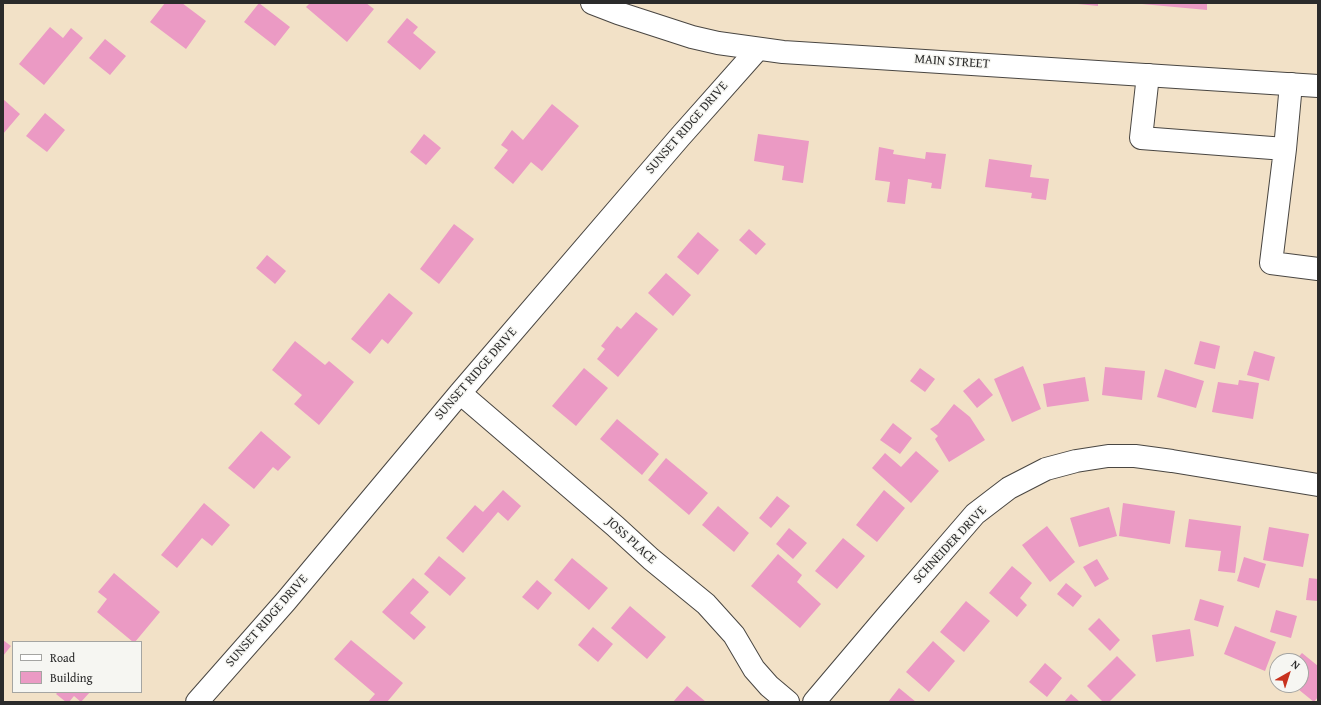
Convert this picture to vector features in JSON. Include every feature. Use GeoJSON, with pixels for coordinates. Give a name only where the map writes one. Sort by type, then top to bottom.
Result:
{"type":"FeatureCollection","features":[{"type":"Feature","properties":{"kind":"street","name":"MAIN STREET"},"geometry":{"type":"LineString","coordinates":[[592,3],[692,37],[718,43],[783,52],[1318,86]]}},
{"type":"Feature","properties":{"kind":"street","name":"SUNSET RIDGE DRIVE"},"geometry":{"type":"LineString","coordinates":[[197,702],[337,540],[460,392],[678,138],[758,48]]}},
{"type":"Feature","properties":{"kind":"street"},"geometry":{"type":"LineString","coordinates":[[1148,75],[1141,138],[1285,149]]}},
{"type":"Feature","properties":{"kind":"street"},"geometry":{"type":"LineString","coordinates":[[1291,84],[1285,149],[1271,263],[1318,269]]}},
{"type":"Feature","properties":{"kind":"street","name":"JOSS PLACE"},"geometry":{"type":"LineString","coordinates":[[460,392],[651,559],[706,604],[725,623],[754,668],[769,686],[788,702]]}},
{"type":"Feature","properties":{"kind":"street","name":"SCHNEIDER DRIVE"},"geometry":{"type":"LineString","coordinates":[[814,702],[975,514],[1009,488],[1046,469],[1076,461],[1108,456],[1135,456],[1318,485]]}},
{"type":"Feature","properties":{"kind":"building"},"geometry":{"type":"Polygon","coordinates":[[[165,3],[182,3],[206,21],[186,49],[150,22],[165,3]]]}},
{"type":"Feature","properties":{"kind":"building"},"geometry":{"type":"Polygon","coordinates":[[[259,3],[290,27],[275,46],[244,22],[259,3]]]}},
{"type":"Feature","properties":{"kind":"building"},"geometry":{"type":"Polygon","coordinates":[[[310,3],[366,3],[374,9],[347,42],[306,7],[310,3]]]}},
{"type":"Feature","properties":{"kind":"building"},"geometry":{"type":"Polygon","coordinates":[[[1098,3],[1098,6],[1078,4],[1098,3]]]}},
{"type":"Feature","properties":{"kind":"building"},"geometry":{"type":"Polygon","coordinates":[[[1207,3],[1207,10],[1142,4],[1207,3]]]}},
{"type":"Feature","properties":{"kind":"building"},"geometry":{"type":"Polygon","coordinates":[[[407,18],[418,27],[413,33],[436,52],[420,70],[387,42],[407,18]]]}},
{"type":"Feature","properties":{"kind":"building"},"geometry":{"type":"Polygon","coordinates":[[[50,27],[63,38],[71,28],[83,38],[44,85],[19,64],[50,27]]]}},
{"type":"Feature","properties":{"kind":"building"},"geometry":{"type":"Polygon","coordinates":[[[105,39],[126,56],[110,75],[89,58],[105,39]]]}},
{"type":"Feature","properties":{"kind":"building"},"geometry":{"type":"Polygon","coordinates":[[[3,99],[20,114],[3,134],[3,99]]]}},
{"type":"Feature","properties":{"kind":"building"},"geometry":{"type":"Polygon","coordinates":[[[552,104],[579,126],[542,171],[531,162],[513,184],[494,168],[508,150],[501,145],[512,130],[523,140],[552,104]]]}},
{"type":"Feature","properties":{"kind":"building"},"geometry":{"type":"Polygon","coordinates":[[[45,113],[65,130],[47,152],[26,136],[45,113]]]}},
{"type":"Feature","properties":{"kind":"building"},"geometry":{"type":"Polygon","coordinates":[[[424,134],[441,148],[426,165],[410,152],[424,134]]]}},
{"type":"Feature","properties":{"kind":"building"},"geometry":{"type":"Polygon","coordinates":[[[758,134],[809,141],[803,183],[782,180],[784,166],[754,161],[758,134]]]}},
{"type":"Feature","properties":{"kind":"building"},"geometry":{"type":"Polygon","coordinates":[[[879,147],[894,150],[893,154],[925,159],[926,152],[946,154],[941,189],[931,188],[932,183],[908,179],[905,204],[887,202],[890,182],[875,180],[879,147]]]}},
{"type":"Feature","properties":{"kind":"building"},"geometry":{"type":"Polygon","coordinates":[[[989,159],[1032,165],[1030,177],[1049,179],[1046,200],[1031,198],[1032,193],[985,187],[989,159]]]}},
{"type":"Feature","properties":{"kind":"building"},"geometry":{"type":"Polygon","coordinates":[[[454,224],[474,239],[439,284],[420,269],[454,224]]]}},
{"type":"Feature","properties":{"kind":"building"},"geometry":{"type":"Polygon","coordinates":[[[749,229],[766,244],[756,255],[739,240],[749,229]]]}},
{"type":"Feature","properties":{"kind":"building"},"geometry":{"type":"Polygon","coordinates":[[[698,232],[719,250],[698,275],[677,257],[698,232]]]}},
{"type":"Feature","properties":{"kind":"building"},"geometry":{"type":"Polygon","coordinates":[[[267,255],[286,271],[275,284],[256,268],[267,255]]]}},
{"type":"Feature","properties":{"kind":"building"},"geometry":{"type":"Polygon","coordinates":[[[666,273],[691,295],[673,316],[648,293],[666,273]]]}},
{"type":"Feature","properties":{"kind":"building"},"geometry":{"type":"Polygon","coordinates":[[[389,293],[413,313],[388,344],[382,339],[370,354],[351,339],[389,293]]]}},
{"type":"Feature","properties":{"kind":"building"},"geometry":{"type":"Polygon","coordinates":[[[636,312],[658,329],[618,377],[597,359],[605,349],[601,346],[617,326],[621,329],[636,312]]]}},
{"type":"Feature","properties":{"kind":"building"},"geometry":{"type":"Polygon","coordinates":[[[295,341],[325,365],[329,361],[354,382],[319,425],[294,404],[302,395],[272,370],[295,341]]]}},
{"type":"Feature","properties":{"kind":"building"},"geometry":{"type":"Polygon","coordinates":[[[1200,341],[1220,346],[1215,369],[1194,364],[1200,341]]]}},
{"type":"Feature","properties":{"kind":"building"},"geometry":{"type":"Polygon","coordinates":[[[1254,351],[1275,357],[1269,381],[1247,375],[1254,351]]]}},
{"type":"Feature","properties":{"kind":"building"},"geometry":{"type":"Polygon","coordinates":[[[1023,366],[1041,409],[1012,422],[994,379],[1023,366]]]}},
{"type":"Feature","properties":{"kind":"building"},"geometry":{"type":"Polygon","coordinates":[[[1105,367],[1145,371],[1142,400],[1102,395],[1105,367]]]}},
{"type":"Feature","properties":{"kind":"building"},"geometry":{"type":"Polygon","coordinates":[[[584,368],[608,388],[576,426],[552,406],[584,368]]]}},
{"type":"Feature","properties":{"kind":"building"},"geometry":{"type":"Polygon","coordinates":[[[920,368],[935,379],[925,392],[910,381],[920,368]]]}},
{"type":"Feature","properties":{"kind":"building"},"geometry":{"type":"Polygon","coordinates":[[[1165,369],[1204,381],[1196,408],[1157,397],[1165,369]]]}},
{"type":"Feature","properties":{"kind":"building"},"geometry":{"type":"Polygon","coordinates":[[[1085,377],[1089,401],[1047,407],[1043,384],[1085,377]]]}},
{"type":"Feature","properties":{"kind":"building"},"geometry":{"type":"Polygon","coordinates":[[[979,378],[993,395],[977,408],[963,391],[979,378]]]}},
{"type":"Feature","properties":{"kind":"building"},"geometry":{"type":"Polygon","coordinates":[[[1239,380],[1259,383],[1253,419],[1212,412],[1218,382],[1238,385],[1239,380]]]}},
{"type":"Feature","properties":{"kind":"building"},"geometry":{"type":"Polygon","coordinates":[[[954,404],[970,417],[985,440],[949,462],[935,439],[938,436],[930,429],[938,424],[954,404]]]}},
{"type":"Feature","properties":{"kind":"building"},"geometry":{"type":"Polygon","coordinates":[[[617,419],[659,454],[642,475],[600,439],[617,419]]]}},
{"type":"Feature","properties":{"kind":"building"},"geometry":{"type":"Polygon","coordinates":[[[893,423],[912,438],[900,454],[880,440],[893,423]]]}},
{"type":"Feature","properties":{"kind":"building"},"geometry":{"type":"Polygon","coordinates":[[[261,431],[291,457],[278,471],[273,467],[254,489],[228,468],[261,431]]]}},
{"type":"Feature","properties":{"kind":"building"},"geometry":{"type":"Polygon","coordinates":[[[916,451],[939,471],[911,503],[872,468],[885,453],[901,467],[916,451]]]}},
{"type":"Feature","properties":{"kind":"building"},"geometry":{"type":"Polygon","coordinates":[[[666,458],[708,493],[689,515],[648,480],[666,458]]]}},
{"type":"Feature","properties":{"kind":"building"},"geometry":{"type":"Polygon","coordinates":[[[503,490],[521,506],[508,521],[498,512],[463,553],[446,538],[475,505],[483,512],[503,490]]]}},
{"type":"Feature","properties":{"kind":"building"},"geometry":{"type":"Polygon","coordinates":[[[884,490],[905,508],[877,542],[856,525],[884,490]]]}},
{"type":"Feature","properties":{"kind":"building"},"geometry":{"type":"Polygon","coordinates":[[[777,496],[790,506],[771,528],[759,518],[777,496]]]}},
{"type":"Feature","properties":{"kind":"building"},"geometry":{"type":"Polygon","coordinates":[[[204,503],[230,525],[212,546],[202,538],[177,568],[161,555],[204,503]]]}},
{"type":"Feature","properties":{"kind":"building"},"geometry":{"type":"Polygon","coordinates":[[[1123,503],[1175,511],[1170,544],[1119,536],[1123,503]]]}},
{"type":"Feature","properties":{"kind":"building"},"geometry":{"type":"Polygon","coordinates":[[[718,506],[749,533],[734,552],[702,525],[718,506]]]}},
{"type":"Feature","properties":{"kind":"building"},"geometry":{"type":"Polygon","coordinates":[[[1109,507],[1117,536],[1079,547],[1070,518],[1109,507]]]}},
{"type":"Feature","properties":{"kind":"building"},"geometry":{"type":"Polygon","coordinates":[[[1189,519],[1241,526],[1235,573],[1218,571],[1221,551],[1185,547],[1189,519]]]}},
{"type":"Feature","properties":{"kind":"building"},"geometry":{"type":"Polygon","coordinates":[[[1047,526],[1075,562],[1050,582],[1022,545],[1047,526]]]}},
{"type":"Feature","properties":{"kind":"building"},"geometry":{"type":"Polygon","coordinates":[[[1269,527],[1309,534],[1303,567],[1263,560],[1269,527]]]}},
{"type":"Feature","properties":{"kind":"building"},"geometry":{"type":"Polygon","coordinates":[[[789,528],[807,543],[793,559],[776,544],[789,528]]]}},
{"type":"Feature","properties":{"kind":"building"},"geometry":{"type":"Polygon","coordinates":[[[843,538],[865,556],[837,589],[815,571],[843,538]]]}},
{"type":"Feature","properties":{"kind":"building"},"geometry":{"type":"Polygon","coordinates":[[[778,554],[802,575],[797,582],[821,604],[800,628],[751,586],[778,554]]]}},
{"type":"Feature","properties":{"kind":"building"},"geometry":{"type":"Polygon","coordinates":[[[439,556],[466,578],[450,596],[424,574],[439,556]]]}},
{"type":"Feature","properties":{"kind":"building"},"geometry":{"type":"Polygon","coordinates":[[[1244,557],[1266,564],[1259,588],[1237,581],[1244,557]]]}},
{"type":"Feature","properties":{"kind":"building"},"geometry":{"type":"Polygon","coordinates":[[[572,558],[608,588],[589,610],[554,580],[572,558]]]}},
{"type":"Feature","properties":{"kind":"building"},"geometry":{"type":"Polygon","coordinates":[[[1097,559],[1109,579],[1095,587],[1083,567],[1097,559]]]}},
{"type":"Feature","properties":{"kind":"building"},"geometry":{"type":"Polygon","coordinates":[[[1012,566],[1032,583],[1020,598],[1027,605],[1017,617],[989,593],[1012,566]]]}},
{"type":"Feature","properties":{"kind":"building"},"geometry":{"type":"Polygon","coordinates":[[[114,573],[160,612],[136,641],[132,641],[97,612],[107,599],[98,592],[114,573]]]}},
{"type":"Feature","properties":{"kind":"building"},"geometry":{"type":"Polygon","coordinates":[[[413,578],[429,592],[410,613],[426,627],[414,640],[382,612],[413,578]]]}},
{"type":"Feature","properties":{"kind":"building"},"geometry":{"type":"Polygon","coordinates":[[[1309,578],[1318,579],[1318,601],[1306,600],[1309,578]]]}},
{"type":"Feature","properties":{"kind":"building"},"geometry":{"type":"Polygon","coordinates":[[[537,580],[552,593],[538,610],[522,597],[537,580]]]}},
{"type":"Feature","properties":{"kind":"building"},"geometry":{"type":"Polygon","coordinates":[[[1066,583],[1082,596],[1073,607],[1057,594],[1066,583]]]}},
{"type":"Feature","properties":{"kind":"building"},"geometry":{"type":"Polygon","coordinates":[[[1200,599],[1224,606],[1218,627],[1194,620],[1200,599]]]}},
{"type":"Feature","properties":{"kind":"building"},"geometry":{"type":"Polygon","coordinates":[[[966,601],[990,621],[964,652],[940,632],[966,601]]]}},
{"type":"Feature","properties":{"kind":"building"},"geometry":{"type":"Polygon","coordinates":[[[630,606],[666,637],[647,659],[611,628],[630,606]]]}},
{"type":"Feature","properties":{"kind":"building"},"geometry":{"type":"Polygon","coordinates":[[[1276,610],[1297,616],[1291,638],[1270,632],[1276,610]]]}},
{"type":"Feature","properties":{"kind":"building"},"geometry":{"type":"Polygon","coordinates":[[[1099,618],[1120,640],[1110,651],[1088,629],[1099,618]]]}},
{"type":"Feature","properties":{"kind":"building"},"geometry":{"type":"Polygon","coordinates":[[[1235,626],[1276,642],[1272,653],[1269,653],[1269,660],[1265,671],[1224,654],[1235,626]]]}},
{"type":"Feature","properties":{"kind":"building"},"geometry":{"type":"Polygon","coordinates":[[[593,627],[613,644],[598,662],[578,645],[593,627]]]}},
{"type":"Feature","properties":{"kind":"building"},"geometry":{"type":"Polygon","coordinates":[[[1190,629],[1194,656],[1156,662],[1152,635],[1190,629]]]}},
{"type":"Feature","properties":{"kind":"building"},"geometry":{"type":"Polygon","coordinates":[[[3,640],[11,646],[3,656],[3,640]]]}},
{"type":"Feature","properties":{"kind":"building"},"geometry":{"type":"Polygon","coordinates":[[[351,640],[403,683],[387,702],[368,702],[375,694],[334,659],[351,640]]]}},
{"type":"Feature","properties":{"kind":"building"},"geometry":{"type":"Polygon","coordinates":[[[933,641],[955,661],[929,692],[906,672],[933,641]]]}},
{"type":"Feature","properties":{"kind":"building"},"geometry":{"type":"Polygon","coordinates":[[[1117,656],[1136,675],[1109,702],[1103,702],[1087,686],[1117,656]]]}},
{"type":"Feature","properties":{"kind":"building"},"geometry":{"type":"Polygon","coordinates":[[[1309,659],[1318,666],[1318,697],[1314,702],[1303,693],[1309,693],[1309,659]]]}},
{"type":"Feature","properties":{"kind":"building"},"geometry":{"type":"Polygon","coordinates":[[[1045,663],[1062,678],[1047,697],[1029,682],[1045,663]]]}},
{"type":"Feature","properties":{"kind":"building"},"geometry":{"type":"Polygon","coordinates":[[[687,686],[706,702],[673,702],[687,686]]]}},
{"type":"Feature","properties":{"kind":"building"},"geometry":{"type":"Polygon","coordinates":[[[899,688],[916,702],[888,702],[899,688]]]}},
{"type":"Feature","properties":{"kind":"building"},"geometry":{"type":"Polygon","coordinates":[[[89,693],[81,702],[74,696],[69,702],[66,702],[56,694],[89,693]]]}},
{"type":"Feature","properties":{"kind":"building"},"geometry":{"type":"Polygon","coordinates":[[[1071,694],[1080,702],[1064,702],[1071,694]]]}}]}
